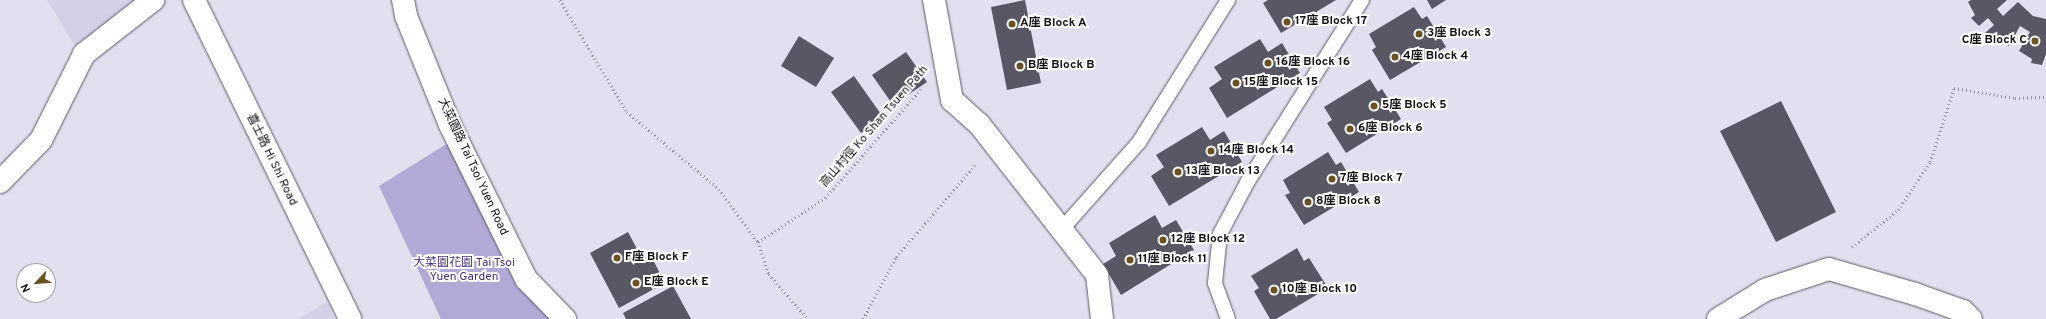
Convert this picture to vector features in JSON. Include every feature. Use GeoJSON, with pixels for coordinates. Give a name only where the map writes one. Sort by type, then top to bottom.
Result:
{"type":"FeatureCollection","features":[{"type":"Feature","properties":{"kind":"street"},"geometry":{"type":"LineString","coordinates":[[0,182],[40,140],[84,54],[153,0]]}},
{"type":"Feature","properties":{"kind":"street","name":"喜士路 Hi Shi Road"},"geometry":{"type":"LineString","coordinates":[[194,0],[350,319]]}},
{"type":"Feature","properties":{"kind":"street","name":"大菜園路 Tai Tsoi Yuen Road"},"geometry":{"type":"LineString","coordinates":[[403,0],[406,16],[450,125],[526,279],[565,319]]}},
{"type":"Feature","properties":{"kind":"street"},"geometry":{"type":"LineString","coordinates":[[934,0],[944,63],[952,100],[979,124],[1096,275],[1102,319]]}},
{"type":"Feature","properties":{"kind":"street"},"geometry":{"type":"LineString","coordinates":[[1718,319],[1765,290],[1829,270],[1915,294],[1963,311],[1971,319]]}},
{"type":"Feature","properties":{"kind":"lane"},"geometry":{"type":"LineString","coordinates":[[1061,230],[1139,142],[1228,0]]}},
{"type":"Feature","properties":{"kind":"lane"},"geometry":{"type":"LineString","coordinates":[[1228,319],[1215,284],[1220,234],[1248,181],[1362,0]]}},
{"type":"Feature","properties":{"kind":"path"},"geometry":{"type":"LineString","coordinates":[[560,0],[627,112],[719,189],[758,242],[769,274],[808,319]]}},
{"type":"Feature","properties":{"kind":"path","name":"高山村徑 Ko Shan Tsuen Path"},"geometry":{"type":"LineString","coordinates":[[758,242],[825,198],[944,63]]}},
{"type":"Feature","properties":{"kind":"path"},"geometry":{"type":"LineString","coordinates":[[1829,270],[1846,252],[1898,210],[1930,162],[1954,88],[2015,98],[2046,97]]}},
{"type":"Feature","properties":{"kind":"path"},"geometry":{"type":"LineString","coordinates":[[863,319],[896,256],[993,144]]}},
{"type":"Feature","properties":{"kind":"shaded area"},"geometry":{"type":"Polygon","coordinates":[[[47,0],[136,0],[75,46],[47,0]]]}},
{"type":"Feature","properties":{"kind":"shaded area"},"geometry":{"type":"Polygon","coordinates":[[[327,302],[334,319],[298,319],[327,302]]]}},
{"type":"Feature","properties":{"kind":"green space","name":"大菜園花園 Tai Tsoi Yuen Garden"},"geometry":{"type":"Polygon","coordinates":[[[448,143],[517,287],[552,319],[441,319],[379,186],[448,143]]]}},
{"type":"Feature","properties":{"kind":"building"},"geometry":{"type":"Polygon","coordinates":[[[1025,0],[1041,83],[1007,90],[991,7],[1025,0]]]}},
{"type":"Feature","properties":{"kind":"building","name":"17座 Block 17"},"geometry":{"type":"Polygon","coordinates":[[[1268,0],[1336,0],[1281,33],[1263,3],[1268,0]]]}},
{"type":"Feature","properties":{"kind":"building"},"geometry":{"type":"Polygon","coordinates":[[[1427,0],[1446,0],[1432,9],[1427,0]]]}},
{"type":"Feature","properties":{"kind":"building"},"geometry":{"type":"Polygon","coordinates":[[[1971,0],[2007,0],[1997,9],[2003,16],[2018,2],[2033,16],[2046,19],[2046,54],[2042,65],[2031,63],[2032,59],[2019,51],[2030,32],[2020,26],[2009,46],[1996,38],[1993,41],[1985,33],[1994,25],[1988,18],[1979,26],[1971,18],[1975,15],[1968,2],[1971,0]]]}},
{"type":"Feature","properties":{"kind":"building"},"geometry":{"type":"Polygon","coordinates":[[[1414,7],[1422,19],[1427,16],[1446,47],[1390,80],[1372,50],[1376,47],[1369,34],[1414,7]]]}},
{"type":"Feature","properties":{"kind":"building"},"geometry":{"type":"Polygon","coordinates":[[[799,36],[834,58],[816,87],[781,66],[799,36]]]}},
{"type":"Feature","properties":{"kind":"building"},"geometry":{"type":"Polygon","coordinates":[[[1260,39],[1268,52],[1282,43],[1300,73],[1227,118],[1209,88],[1222,79],[1214,67],[1260,39]]]}},
{"type":"Feature","properties":{"kind":"building"},"geometry":{"type":"Polygon","coordinates":[[[906,52],[927,82],[893,105],[872,75],[906,52]]]}},
{"type":"Feature","properties":{"kind":"building"},"geometry":{"type":"Polygon","coordinates":[[[854,76],[883,117],[861,133],[831,92],[854,76]]]}},
{"type":"Feature","properties":{"kind":"building"},"geometry":{"type":"Polygon","coordinates":[[[1370,79],[1378,92],[1382,89],[1401,119],[1346,153],[1327,123],[1332,120],[1324,107],[1370,79]]]}},
{"type":"Feature","properties":{"kind":"building"},"geometry":{"type":"Polygon","coordinates":[[[1781,101],[1836,212],[1776,242],[1720,131],[1781,101]]]}},
{"type":"Feature","properties":{"kind":"building"},"geometry":{"type":"Polygon","coordinates":[[[1202,127],[1210,140],[1224,131],[1242,162],[1169,206],[1151,176],[1164,167],[1156,155],[1202,127]]]}},
{"type":"Feature","properties":{"kind":"building"},"geometry":{"type":"Polygon","coordinates":[[[1328,152],[1336,165],[1341,162],[1359,192],[1304,225],[1285,195],[1290,193],[1283,180],[1328,152]]]}},
{"type":"Feature","properties":{"kind":"building"},"geometry":{"type":"Polygon","coordinates":[[[1155,215],[1162,228],[1176,220],[1194,250],[1121,295],[1103,264],[1116,256],[1109,243],[1155,215]]]}},
{"type":"Feature","properties":{"kind":"building"},"geometry":{"type":"Polygon","coordinates":[[[628,232],[644,262],[652,258],[665,283],[619,308],[590,253],[628,232]]]}},
{"type":"Feature","properties":{"kind":"building"},"geometry":{"type":"Polygon","coordinates":[[[1297,248],[1304,261],[1309,258],[1328,288],[1276,319],[1270,319],[1254,291],[1259,288],[1251,276],[1297,248]]]}},
{"type":"Feature","properties":{"kind":"building"},"geometry":{"type":"Polygon","coordinates":[[[673,286],[691,319],[626,319],[623,313],[673,286]]]}},
{"type":"Feature","properties":{"kind":"place","name":"17座 Block 17"},"geometry":{"type":"Point","coordinates":[1287,22]}},
{"type":"Feature","properties":{"kind":"place","name":"A座 Block A"},"geometry":{"type":"Point","coordinates":[1012,24]}},
{"type":"Feature","properties":{"kind":"place","name":"3座 Block 3"},"geometry":{"type":"Point","coordinates":[1419,34]}},
{"type":"Feature","properties":{"kind":"place","name":"C座 Block C"},"geometry":{"type":"Point","coordinates":[2035,41]}},
{"type":"Feature","properties":{"kind":"place","name":"4座 Block 4"},"geometry":{"type":"Point","coordinates":[1395,57]}},
{"type":"Feature","properties":{"kind":"place","name":"16座 Block 16"},"geometry":{"type":"Point","coordinates":[1268,63]}},
{"type":"Feature","properties":{"kind":"place","name":"B座 Block B"},"geometry":{"type":"Point","coordinates":[1020,66]}},
{"type":"Feature","properties":{"kind":"place","name":"15座 Block 15"},"geometry":{"type":"Point","coordinates":[1236,83]}},
{"type":"Feature","properties":{"kind":"place","name":"5座 Block 5"},"geometry":{"type":"Point","coordinates":[1374,106]}},
{"type":"Feature","properties":{"kind":"place","name":"6座 Block 6"},"geometry":{"type":"Point","coordinates":[1350,129]}},
{"type":"Feature","properties":{"kind":"place","name":"14座 Block 14"},"geometry":{"type":"Point","coordinates":[1211,151]}},
{"type":"Feature","properties":{"kind":"place","name":"13座 Block 13"},"geometry":{"type":"Point","coordinates":[1178,172]}},
{"type":"Feature","properties":{"kind":"place","name":"7座 Block 7"},"geometry":{"type":"Point","coordinates":[1332,179]}},
{"type":"Feature","properties":{"kind":"place","name":"8座 Block 8"},"geometry":{"type":"Point","coordinates":[1308,202]}},
{"type":"Feature","properties":{"kind":"place","name":"12座 Block 12"},"geometry":{"type":"Point","coordinates":[1163,240]}},
{"type":"Feature","properties":{"kind":"place","name":"F座 Block F"},"geometry":{"type":"Point","coordinates":[617,258]}},
{"type":"Feature","properties":{"kind":"place","name":"11座 Block 11"},"geometry":{"type":"Point","coordinates":[1130,260]}},
{"type":"Feature","properties":{"kind":"place","name":"E座 Block E"},"geometry":{"type":"Point","coordinates":[636,283]}},
{"type":"Feature","properties":{"kind":"place","name":"10座 Block 10"},"geometry":{"type":"Point","coordinates":[1274,290]}}]}
